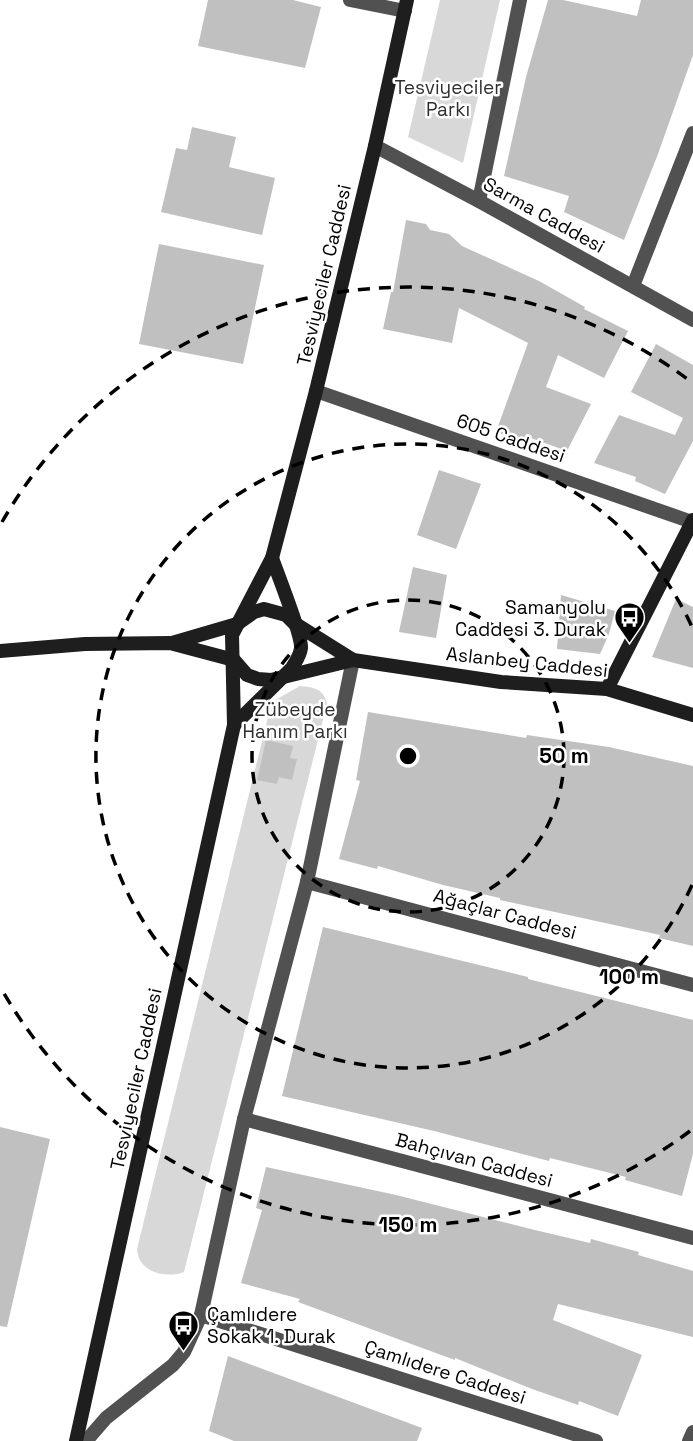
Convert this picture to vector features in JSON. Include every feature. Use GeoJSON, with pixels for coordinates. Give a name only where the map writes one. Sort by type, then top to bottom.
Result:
{"type":"FeatureCollection","features":[{"type":"Feature","properties":{"kind":"street"},"geometry":{"type":"LineString","coordinates":[[350,0],[406,5]]}},
{"type":"Feature","properties":{"kind":"street"},"geometry":{"type":"LineString","coordinates":[[479,201],[520,0]]}},
{"type":"Feature","properties":{"kind":"street","name":"Tesviyeciler Caddesi"},"geometry":{"type":"LineString","coordinates":[[237,624],[272,558],[316,391],[406,5]]}},
{"type":"Feature","properties":{"kind":"street"},"geometry":{"type":"LineString","coordinates":[[633,286],[693,133]]}},
{"type":"Feature","properties":{"kind":"street","name":"Sarma Caddesi"},"geometry":{"type":"LineString","coordinates":[[375,146],[693,320]]}},
{"type":"Feature","properties":{"kind":"street","name":"605 Caddesi"},"geometry":{"type":"LineString","coordinates":[[316,391],[693,521]]}},
{"type":"Feature","properties":{"kind":"street"},"geometry":{"type":"LineString","coordinates":[[607,689],[693,521]]}},
{"type":"Feature","properties":{"kind":"street"},"geometry":{"type":"LineString","coordinates":[[234,725],[299,658],[300,634],[272,558]]}},
{"type":"Feature","properties":{"kind":"street"},"geometry":{"type":"LineString","coordinates":[[0,650],[85,644],[170,643],[237,624],[254,612],[264,609],[286,615],[294,623],[354,660]]}},
{"type":"Feature","properties":{"kind":"street"},"geometry":{"type":"LineString","coordinates":[[237,624],[230,646],[234,660],[247,675],[258,679],[271,680],[354,660]]}},
{"type":"Feature","properties":{"kind":"street"},"geometry":{"type":"LineString","coordinates":[[170,643],[234,660]]}},
{"type":"Feature","properties":{"kind":"street","name":"Tesviyeciler Caddesi"},"geometry":{"type":"LineString","coordinates":[[76,1441],[234,725],[234,660]]}},
{"type":"Feature","properties":{"kind":"street"},"geometry":{"type":"LineString","coordinates":[[86,1441],[106,1418],[173,1365],[184,1352],[201,1315],[244,1119],[307,881],[354,660]]}},
{"type":"Feature","properties":{"kind":"street","name":"Aslanbey Caddesi"},"geometry":{"type":"LineString","coordinates":[[354,660],[501,682],[607,689],[693,715]]}},
{"type":"Feature","properties":{"kind":"street","name":"Ağaçlar Caddesi"},"geometry":{"type":"LineString","coordinates":[[307,881],[693,985]]}},
{"type":"Feature","properties":{"kind":"street","name":"Bahçıvan Caddesi"},"geometry":{"type":"LineString","coordinates":[[244,1119],[693,1238]]}},
{"type":"Feature","properties":{"kind":"street","name":"Çamlıdere Caddesi"},"geometry":{"type":"LineString","coordinates":[[201,1315],[596,1441]]}},
{"type":"Feature","properties":{"kind":"street"},"geometry":{"type":"LineString","coordinates":[[689,1441],[693,1432]]}},
{"type":"Feature","properties":{"kind":"green space","name":"Tesviyeciler Parkı"},"geometry":{"type":"Polygon","coordinates":[[[440,0],[500,0],[463,163],[408,137],[440,0]]]}},
{"type":"Feature","properties":{"kind":"green space","name":"Zübeyde Hanım Parkı"},"geometry":{"type":"Polygon","coordinates":[[[300,686],[318,690],[327,704],[184,1272],[161,1274],[142,1263],[137,1249],[270,709],[277,699],[300,686]]]}},
{"type":"Feature","properties":{"kind":"building"},"geometry":{"type":"Polygon","coordinates":[[[208,0],[293,0],[321,7],[305,68],[198,46],[208,0]]]}},
{"type":"Feature","properties":{"kind":"building"},"geometry":{"type":"Polygon","coordinates":[[[548,0],[563,0],[637,16],[641,0],[693,0],[693,55],[624,240],[564,212],[569,196],[504,176],[526,77],[548,0]]]}},
{"type":"Feature","properties":{"kind":"building"},"geometry":{"type":"Polygon","coordinates":[[[192,127],[236,137],[229,167],[275,178],[262,235],[161,212],[176,148],[187,150],[192,127]]]}},
{"type":"Feature","properties":{"kind":"building"},"geometry":{"type":"Polygon","coordinates":[[[406,220],[426,224],[430,230],[449,234],[462,246],[539,281],[585,307],[584,309],[628,331],[604,378],[558,355],[546,387],[591,404],[567,451],[528,437],[525,443],[496,432],[528,343],[459,308],[452,343],[383,329],[393,292],[406,220]]]}},
{"type":"Feature","properties":{"kind":"building"},"geometry":{"type":"Polygon","coordinates":[[[159,244],[264,265],[243,364],[139,344],[159,244]]]}},
{"type":"Feature","properties":{"kind":"building"},"geometry":{"type":"Polygon","coordinates":[[[656,344],[693,365],[693,441],[665,494],[635,481],[636,477],[594,463],[619,415],[675,435],[683,418],[631,392],[656,344]]]}},
{"type":"Feature","properties":{"kind":"building"},"geometry":{"type":"Polygon","coordinates":[[[439,470],[481,484],[456,549],[417,535],[439,470]]]}},
{"type":"Feature","properties":{"kind":"building"},"geometry":{"type":"Polygon","coordinates":[[[413,567],[447,575],[436,638],[399,632],[413,567]]]}},
{"type":"Feature","properties":{"kind":"building"},"geometry":{"type":"Polygon","coordinates":[[[561,595],[615,611],[600,654],[557,649],[561,595]]]}},
{"type":"Feature","properties":{"kind":"building"},"geometry":{"type":"Polygon","coordinates":[[[676,599],[693,607],[693,668],[652,657],[676,599]]]}},
{"type":"Feature","properties":{"kind":"building"},"geometry":{"type":"Polygon","coordinates":[[[368,712],[526,738],[527,735],[609,747],[693,766],[693,946],[659,938],[660,935],[500,900],[378,866],[377,869],[339,859],[360,781],[356,780],[368,712]]]}},
{"type":"Feature","properties":{"kind":"building"},"geometry":{"type":"Polygon","coordinates":[[[266,740],[293,746],[290,758],[297,759],[292,780],[279,777],[277,784],[257,780],[266,740]]]}},
{"type":"Feature","properties":{"kind":"building"},"geometry":{"type":"Polygon","coordinates":[[[323,927],[693,1020],[693,1154],[682,1196],[625,1180],[626,1177],[550,1158],[549,1161],[282,1096],[323,927]]]}},
{"type":"Feature","properties":{"kind":"building"},"geometry":{"type":"Polygon","coordinates":[[[0,1127],[50,1139],[7,1327],[0,1326],[0,1127]]]}},
{"type":"Feature","properties":{"kind":"building"},"geometry":{"type":"Polygon","coordinates":[[[266,1167],[396,1195],[590,1243],[591,1239],[693,1271],[693,1337],[558,1304],[553,1320],[642,1355],[618,1416],[579,1401],[578,1405],[532,1389],[455,1358],[298,1302],[300,1299],[241,1283],[262,1210],[256,1208],[266,1167]]]}},
{"type":"Feature","properties":{"kind":"building"},"geometry":{"type":"Polygon","coordinates":[[[228,1356],[422,1428],[417,1441],[234,1441],[209,1431],[228,1356]]]}},
{"type":"Feature","properties":{"kind":"place","name":"Samanyolu Caddesi 3. Durak"},"geometry":{"type":"Point","coordinates":[629,645]}},
{"type":"Feature","properties":{"kind":"place","name":"Çamlıdere Sokak 1. Durak"},"geometry":{"type":"Point","coordinates":[184,1352]}}]}
